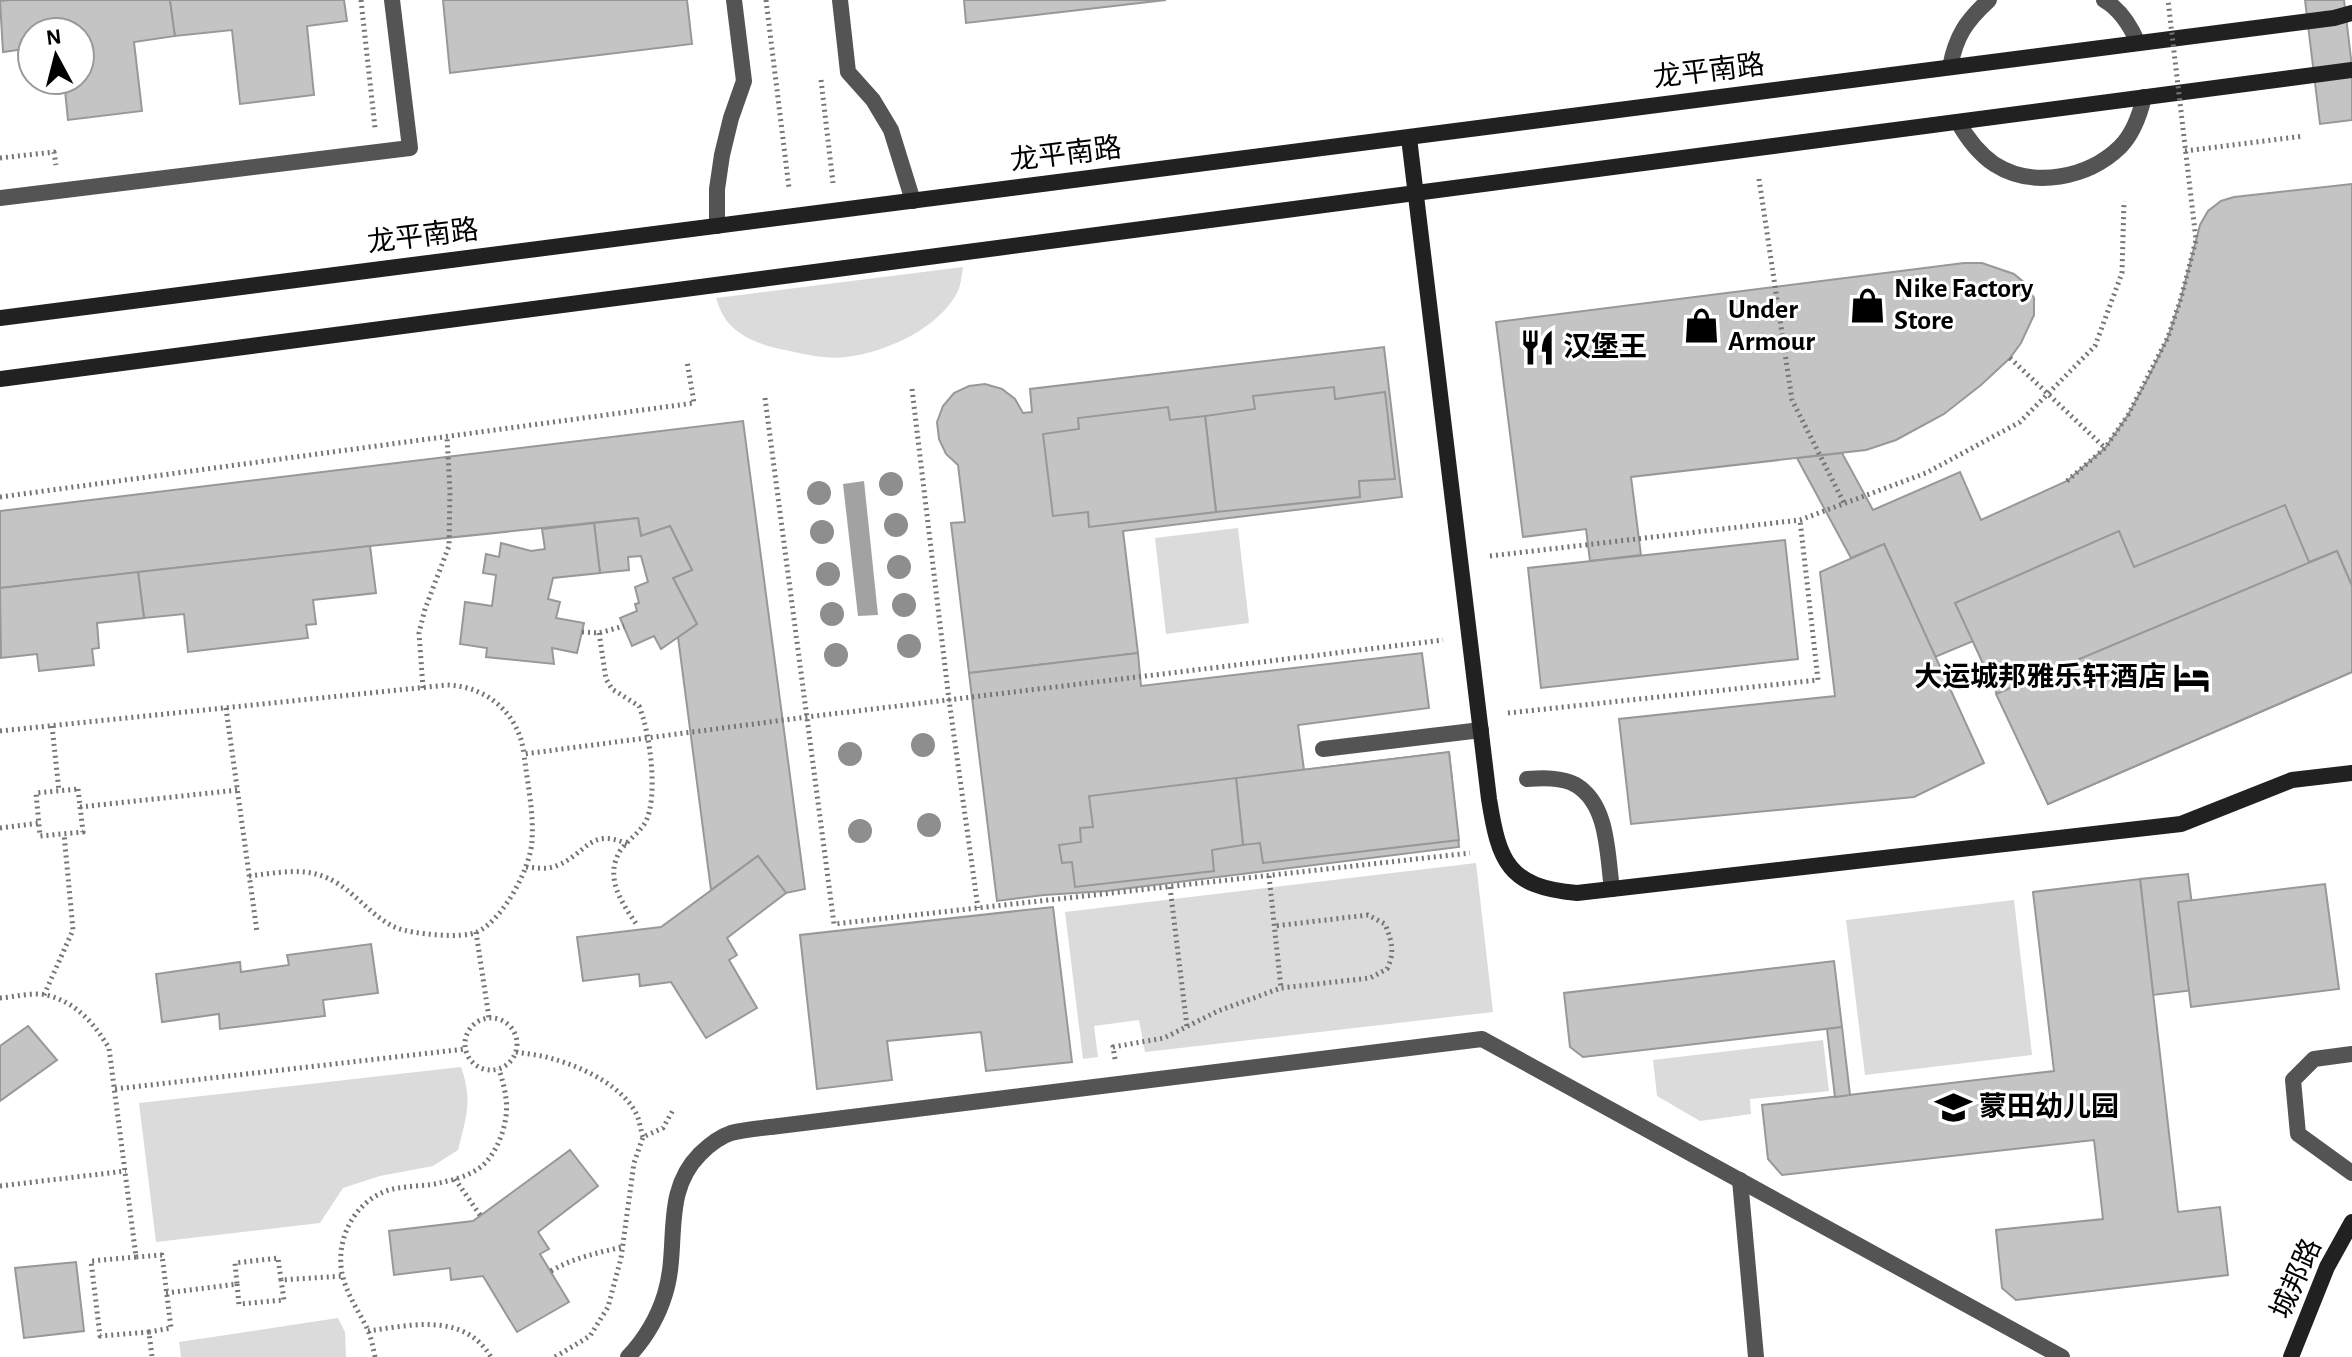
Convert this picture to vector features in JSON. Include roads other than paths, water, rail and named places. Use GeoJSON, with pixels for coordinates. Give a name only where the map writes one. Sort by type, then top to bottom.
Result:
{"type":"FeatureCollection","features":[{"type":"Feature","properties":{"kind":"main road","name":"龙平南路"},"geometry":{"type":"LineString","coordinates":[[0,318],[1409,138],[2334,18],[2352,13]]}},
{"type":"Feature","properties":{"kind":"main road"},"geometry":{"type":"LineString","coordinates":[[0,379],[2352,70]]}},
{"type":"Feature","properties":{"kind":"main road"},"geometry":{"type":"LineString","coordinates":[[1409,138],[1493,825],[1500,850],[1511,869],[1527,882],[1551,891],[1577,893],[2181,824],[2292,780],[2352,773]]}},
{"type":"Feature","properties":{"kind":"main road","name":"城邦路"},"geometry":{"type":"LineString","coordinates":[[2291,1357],[2327,1267],[2352,1222]]}},
{"type":"Feature","properties":{"kind":"street"},"geometry":{"type":"LineString","coordinates":[[0,198],[410,148],[392,0]]}},
{"type":"Feature","properties":{"kind":"street"},"geometry":{"type":"LineString","coordinates":[[717,226],[717,189],[722,155],[744,81],[734,0]]}},
{"type":"Feature","properties":{"kind":"street"},"geometry":{"type":"LineString","coordinates":[[840,0],[848,72],[873,100],[891,130],[913,201]]}},
{"type":"Feature","properties":{"kind":"street"},"geometry":{"type":"LineString","coordinates":[[1950,67],[1954,44],[1970,17],[1989,0]]}},
{"type":"Feature","properties":{"kind":"street"},"geometry":{"type":"LineString","coordinates":[[2104,0],[2131,27],[2138,43]]}},
{"type":"Feature","properties":{"kind":"street"},"geometry":{"type":"LineString","coordinates":[[1958,122],[1969,142],[1995,165],[2027,177],[2062,177],[2094,167],[2122,145],[2139,116],[2144,97]]}},
{"type":"Feature","properties":{"kind":"street"},"geometry":{"type":"LineString","coordinates":[[1323,749],[1481,730]]}},
{"type":"Feature","properties":{"kind":"street"},"geometry":{"type":"LineString","coordinates":[[1527,779],[1550,778],[1575,784],[1594,802],[1602,824],[1612,889]]}},
{"type":"Feature","properties":{"kind":"street"},"geometry":{"type":"LineString","coordinates":[[628,1357],[653,1323],[666,1292],[675,1199],[682,1178],[709,1145],[729,1134],[1482,1039],[2062,1357]]}},
{"type":"Feature","properties":{"kind":"street"},"geometry":{"type":"LineString","coordinates":[[2352,1054],[2314,1059],[2293,1080],[2298,1134],[2352,1173]]}},
{"type":"Feature","properties":{"kind":"street"},"geometry":{"type":"LineString","coordinates":[[1740,1180],[1756,1357]]}},
{"type":"Feature","properties":{"kind":"place","name":"Nike Factory Store"},"geometry":{"type":"Point","coordinates":[1868,305]}},
{"type":"Feature","properties":{"kind":"place","name":"Under Armour"},"geometry":{"type":"Point","coordinates":[1702,326]}},
{"type":"Feature","properties":{"kind":"place","name":"汉堡王"},"geometry":{"type":"Point","coordinates":[1537,348]}},
{"type":"Feature","properties":{"kind":"place","name":"大运城邦雅乐轩酒店"},"geometry":{"type":"Point","coordinates":[2192,678]}},
{"type":"Feature","properties":{"kind":"place","name":"蒙田幼儿园"},"geometry":{"type":"Point","coordinates":[1953,1108]}}]}
